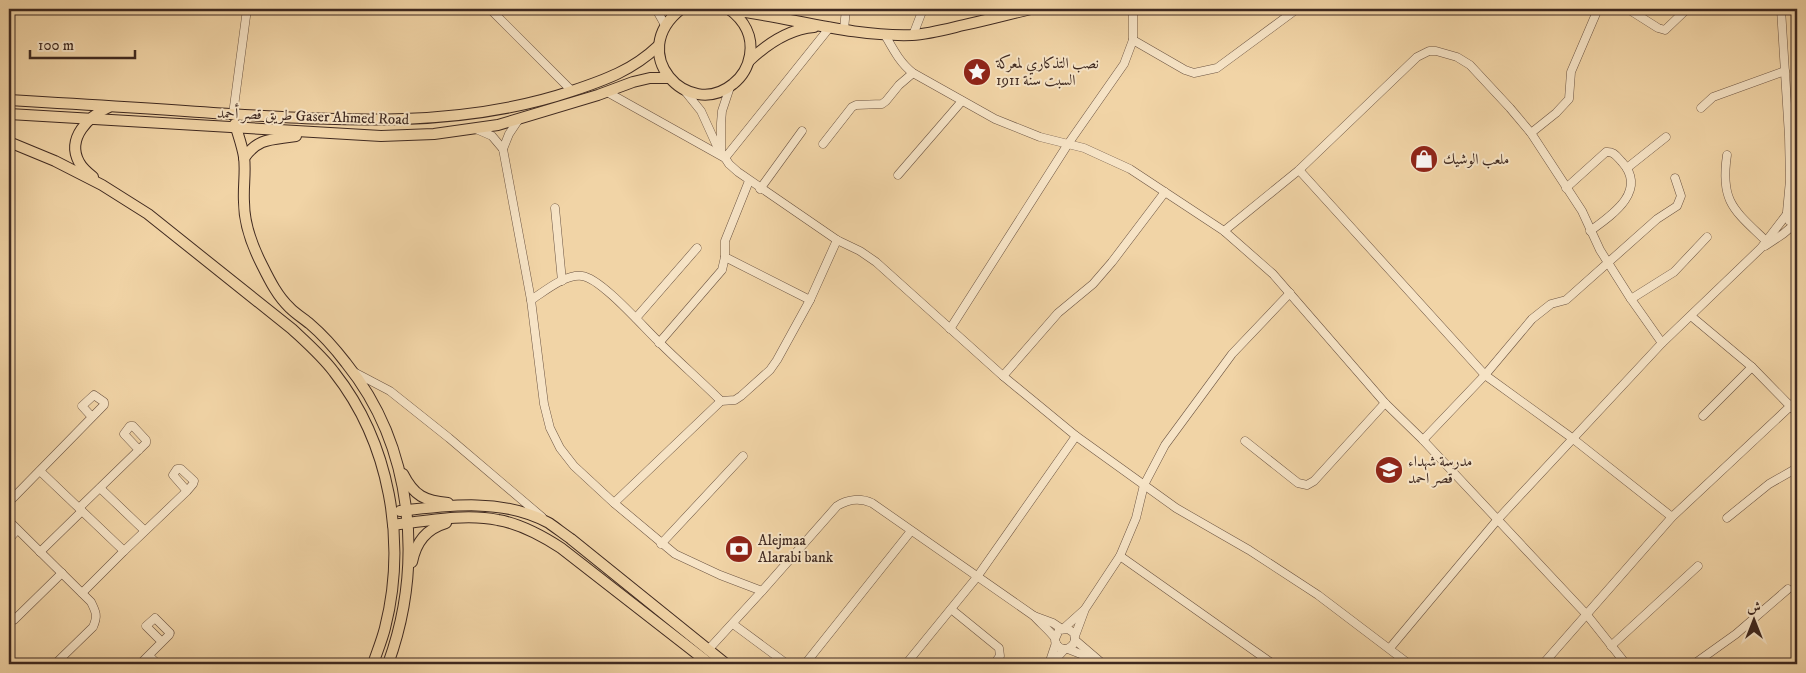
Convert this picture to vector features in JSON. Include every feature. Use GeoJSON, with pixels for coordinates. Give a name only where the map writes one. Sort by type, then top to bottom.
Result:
{"type":"FeatureCollection","features":[{"type":"Feature","properties":{"kind":"main road"},"geometry":{"type":"LineString","coordinates":[[681,9],[665,25],[658,46],[661,63],[669,78],[682,89],[694,93],[707,94],[719,92],[730,87],[745,71],[749,62],[750,38],[746,27],[739,17],[729,9]]}},
{"type":"Feature","properties":{"kind":"main road"},"geometry":{"type":"LineString","coordinates":[[729,9],[759,11],[826,26],[885,35],[914,35],[948,29],[997,13],[1032,9]]}},
{"type":"Feature","properties":{"kind":"main road"},"geometry":{"type":"LineString","coordinates":[[749,62],[775,40],[808,27],[826,26]]}},
{"type":"Feature","properties":{"kind":"main road","name":"طريق قصر أحمد Gaser Ahmed Road"},"geometry":{"type":"LineString","coordinates":[[9,100],[233,114],[385,120],[451,116],[504,109],[572,91],[628,69],[643,60],[658,46]]}},
{"type":"Feature","properties":{"kind":"main road","name":"طريق قصر أحمد Gaser Ahmed Road"},"geometry":{"type":"LineString","coordinates":[[9,114],[311,133],[381,136],[434,134],[476,129],[520,119],[650,78],[669,78]]}},
{"type":"Feature","properties":{"kind":"main road"},"geometry":{"type":"LineString","coordinates":[[102,185],[79,162],[76,152],[77,141],[80,131],[88,120],[110,106]]}},
{"type":"Feature","properties":{"kind":"main road"},"geometry":{"type":"LineString","coordinates":[[233,114],[244,158],[244,205],[253,245],[260,262],[278,294],[290,308],[312,326],[365,388],[378,411],[408,485],[418,496],[441,502],[502,507],[524,513],[548,523],[571,539],[726,664]]}},
{"type":"Feature","properties":{"kind":"main road"},"geometry":{"type":"LineString","coordinates":[[244,158],[257,144],[311,133]]}},
{"type":"Feature","properties":{"kind":"main road"},"geometry":{"type":"LineString","coordinates":[[9,142],[55,161],[102,185],[148,214],[292,329],[314,349],[334,372],[364,419],[374,441],[383,466],[392,512],[393,583],[385,628],[373,664]]}},
{"type":"Feature","properties":{"kind":"main road"},"geometry":{"type":"LineString","coordinates":[[398,463],[408,523],[408,583]]}},
{"type":"Feature","properties":{"kind":"main road"},"geometry":{"type":"LineString","coordinates":[[392,512],[482,505]]}},
{"type":"Feature","properties":{"kind":"main road"},"geometry":{"type":"LineString","coordinates":[[393,524],[474,517],[497,519],[541,535],[561,548],[710,664]]}},
{"type":"Feature","properties":{"kind":"main road"},"geometry":{"type":"LineString","coordinates":[[388,664],[399,631],[414,554],[418,543],[426,533],[436,526],[474,517]]}},
{"type":"Feature","properties":{"kind":"street"},"geometry":{"type":"LineString","coordinates":[[233,114],[247,9]]}},
{"type":"Feature","properties":{"kind":"street"},"geometry":{"type":"LineString","coordinates":[[490,9],[572,91]]}},
{"type":"Feature","properties":{"kind":"street"},"geometry":{"type":"LineString","coordinates":[[656,9],[665,25]]}},
{"type":"Feature","properties":{"kind":"street"},"geometry":{"type":"LineString","coordinates":[[844,29],[846,9]]}},
{"type":"Feature","properties":{"kind":"street"},"geometry":{"type":"LineString","coordinates":[[914,35],[923,9]]}},
{"type":"Feature","properties":{"kind":"street"},"geometry":{"type":"LineString","coordinates":[[950,329],[1068,144],[1124,64],[1133,40],[1133,9]]}},
{"type":"Feature","properties":{"kind":"street"},"geometry":{"type":"LineString","coordinates":[[1133,40],[1185,70],[1194,73],[1201,72],[1217,68],[1297,9]]}},
{"type":"Feature","properties":{"kind":"street"},"geometry":{"type":"LineString","coordinates":[[1531,133],[1556,113],[1568,99],[1571,72],[1598,9]]}},
{"type":"Feature","properties":{"kind":"street"},"geometry":{"type":"LineString","coordinates":[[1628,9],[1658,28],[1665,30],[1687,9]]}},
{"type":"Feature","properties":{"kind":"street"},"geometry":{"type":"LineString","coordinates":[[1780,9],[1793,136],[1787,213],[1789,221],[1797,223]]}},
{"type":"Feature","properties":{"kind":"street"},"geometry":{"type":"LineString","coordinates":[[723,154],[826,26]]}},
{"type":"Feature","properties":{"kind":"street"},"geometry":{"type":"LineString","coordinates":[[885,35],[895,54],[906,68],[913,73],[995,119],[1021,130],[1084,148],[1122,166],[1224,231],[1273,274],[1385,403],[1498,519],[1586,615],[1626,664]]}},
{"type":"Feature","properties":{"kind":"street"},"geometry":{"type":"LineString","coordinates":[[1224,231],[1299,170],[1417,57],[1429,51],[1450,54],[1470,64],[1531,133],[1582,211],[1590,231],[1631,299],[1662,343]]}},
{"type":"Feature","properties":{"kind":"street"},"geometry":{"type":"LineString","coordinates":[[1701,108],[1713,97],[1785,71]]}},
{"type":"Feature","properties":{"kind":"street"},"geometry":{"type":"LineString","coordinates":[[823,144],[852,107],[856,105],[882,104],[913,73]]}},
{"type":"Feature","properties":{"kind":"street"},"geometry":{"type":"LineString","coordinates":[[723,154],[722,111],[730,87]]}},
{"type":"Feature","properties":{"kind":"street"},"geometry":{"type":"LineString","coordinates":[[682,89],[701,111],[723,154],[738,172],[760,189],[837,240],[860,251],[876,262],[1003,376],[1076,436],[1176,508],[1249,550],[1318,595],[1390,648],[1408,664]]}},
{"type":"Feature","properties":{"kind":"street"},"geometry":{"type":"LineString","coordinates":[[607,92],[723,154]]}},
{"type":"Feature","properties":{"kind":"street"},"geometry":{"type":"LineString","coordinates":[[898,175],[962,100]]}},
{"type":"Feature","properties":{"kind":"street"},"geometry":{"type":"LineString","coordinates":[[502,149],[509,134],[520,119]]}},
{"type":"Feature","properties":{"kind":"street"},"geometry":{"type":"LineString","coordinates":[[476,129],[492,136],[502,149],[531,300],[544,404],[550,428],[560,448],[574,466],[614,504],[675,554],[695,565],[762,590]]}},
{"type":"Feature","properties":{"kind":"street"},"geometry":{"type":"LineString","coordinates":[[760,189],[802,132]]}},
{"type":"Feature","properties":{"kind":"street"},"geometry":{"type":"LineString","coordinates":[[1627,168],[1666,137]]}},
{"type":"Feature","properties":{"kind":"street"},"geometry":{"type":"LineString","coordinates":[[1566,188],[1606,152],[1614,153],[1627,168],[1631,187],[1629,193],[1618,208],[1590,231]]}},
{"type":"Feature","properties":{"kind":"street"},"geometry":{"type":"LineString","coordinates":[[1727,155],[1725,172],[1728,198],[1747,222],[1766,241]]}},
{"type":"Feature","properties":{"kind":"street"},"geometry":{"type":"LineString","coordinates":[[1299,170],[1485,375],[1572,438],[1672,517]]}},
{"type":"Feature","properties":{"kind":"street"},"geometry":{"type":"LineString","coordinates":[[1423,440],[1485,375],[1532,319],[1551,304],[1566,300],[1657,219],[1677,206],[1681,196],[1675,178]]}},
{"type":"Feature","properties":{"kind":"street"},"geometry":{"type":"LineString","coordinates":[[660,343],[722,270],[725,257],[725,241],[749,180]]}},
{"type":"Feature","properties":{"kind":"street"},"geometry":{"type":"LineString","coordinates":[[1790,180],[1797,198]]}},
{"type":"Feature","properties":{"kind":"street"},"geometry":{"type":"LineString","coordinates":[[1003,376],[1058,313],[1093,284],[1112,262],[1164,192]]}},
{"type":"Feature","properties":{"kind":"street"},"geometry":{"type":"LineString","coordinates":[[1390,648],[1498,519],[1572,438],[1662,343],[1761,248],[1790,207],[1797,206]]}},
{"type":"Feature","properties":{"kind":"street"},"geometry":{"type":"LineString","coordinates":[[555,208],[562,281]]}},
{"type":"Feature","properties":{"kind":"street"},"geometry":{"type":"LineString","coordinates":[[1761,248],[1797,223]]}},
{"type":"Feature","properties":{"kind":"street"},"geometry":{"type":"LineString","coordinates":[[1631,299],[1674,272],[1707,237]]}},
{"type":"Feature","properties":{"kind":"street"},"geometry":{"type":"LineString","coordinates":[[614,504],[721,401],[735,400],[770,370],[810,300],[837,240]]}},
{"type":"Feature","properties":{"kind":"street"},"geometry":{"type":"LineString","coordinates":[[636,318],[697,248]]}},
{"type":"Feature","properties":{"kind":"street"},"geometry":{"type":"LineString","coordinates":[[725,257],[810,300]]}},
{"type":"Feature","properties":{"kind":"street"},"geometry":{"type":"LineString","coordinates":[[531,300],[572,276],[581,275],[590,278],[636,318],[721,401]]}},
{"type":"Feature","properties":{"kind":"street"},"geometry":{"type":"LineString","coordinates":[[1050,664],[1057,632],[1085,609],[1120,556],[1136,518],[1144,485],[1165,445],[1232,354],[1290,293]]}},
{"type":"Feature","properties":{"kind":"street"},"geometry":{"type":"LineString","coordinates":[[1692,316],[1752,367],[1797,413]]}},
{"type":"Feature","properties":{"kind":"street"},"geometry":{"type":"LineString","coordinates":[[1703,416],[1752,367]]}},
{"type":"Feature","properties":{"kind":"street"},"geometry":{"type":"LineString","coordinates":[[352,371],[377,383],[397,397],[521,498],[548,523]]}},
{"type":"Feature","properties":{"kind":"street"},"geometry":{"type":"LineString","coordinates":[[1543,664],[1672,517],[1797,400]]}},
{"type":"Feature","properties":{"kind":"street"},"geometry":{"type":"LineString","coordinates":[[1245,441],[1298,483],[1307,485],[1314,481],[1385,403]]}},
{"type":"Feature","properties":{"kind":"street"},"geometry":{"type":"LineString","coordinates":[[9,502],[92,417]]}},
{"type":"Feature","properties":{"kind":"street"},"geometry":{"type":"LineString","coordinates":[[906,664],[978,577],[1076,436]]}},
{"type":"Feature","properties":{"kind":"street"},"geometry":{"type":"LineString","coordinates":[[40,552],[100,488],[139,450]]}},
{"type":"Feature","properties":{"kind":"street"},"geometry":{"type":"LineString","coordinates":[[661,544],[743,456]]}},
{"type":"Feature","properties":{"kind":"street"},"geometry":{"type":"LineString","coordinates":[[1727,518],[1773,482],[1797,468]]}},
{"type":"Feature","properties":{"kind":"street"},"geometry":{"type":"LineString","coordinates":[[40,471],[124,551]]}},
{"type":"Feature","properties":{"kind":"street"},"geometry":{"type":"LineString","coordinates":[[100,488],[144,530]]}},
{"type":"Feature","properties":{"kind":"street"},"geometry":{"type":"LineString","coordinates":[[82,593],[144,530],[187,491]]}},
{"type":"Feature","properties":{"kind":"street"},"geometry":{"type":"LineString","coordinates":[[708,650],[837,506],[853,500],[866,500],[1034,616],[1062,648],[1096,659]]}},
{"type":"Feature","properties":{"kind":"street"},"geometry":{"type":"LineString","coordinates":[[9,522],[82,593],[97,613],[93,627],[55,664]]}},
{"type":"Feature","properties":{"kind":"street"},"geometry":{"type":"LineString","coordinates":[[9,539],[17,530]]}},
{"type":"Feature","properties":{"kind":"street"},"geometry":{"type":"LineString","coordinates":[[805,664],[911,531]]}},
{"type":"Feature","properties":{"kind":"street"},"geometry":{"type":"LineString","coordinates":[[1120,556],[1273,664]]}},
{"type":"Feature","properties":{"kind":"street"},"geometry":{"type":"LineString","coordinates":[[1611,646],[1698,566]]}},
{"type":"Feature","properties":{"kind":"street"},"geometry":{"type":"LineString","coordinates":[[9,620],[14,620],[62,573]]}},
{"type":"Feature","properties":{"kind":"street"},"geometry":{"type":"LineString","coordinates":[[1694,664],[1736,634],[1788,589]]}},
{"type":"Feature","properties":{"kind":"street"},"geometry":{"type":"LineString","coordinates":[[951,609],[998,648],[1000,656],[994,664]]}},
{"type":"Feature","properties":{"kind":"street"},"geometry":{"type":"LineString","coordinates":[[1050,664],[1074,644],[1085,609]]}},
{"type":"Feature","properties":{"kind":"street"},"geometry":{"type":"LineString","coordinates":[[1034,616],[1053,622],[1063,629],[1071,630],[1075,638],[1103,664]]}},
{"type":"Feature","properties":{"kind":"street"},"geometry":{"type":"LineString","coordinates":[[733,624],[787,664]]}},
{"type":"Feature","properties":{"kind":"street"},"geometry":{"type":"LineString","coordinates":[[140,664],[162,642]]}},
{"type":"Feature","properties":{"kind":"street"},"geometry":{"type":"LineString","coordinates":[[149,656],[158,664]]}},
{"type":"Feature","properties":{"kind":"street"},"geometry":{"type":"LineString","coordinates":[[1703,658],[1709,664]]}},
{"type":"Feature","properties":{"kind":"place","name":"نصب التذكاري لمعركة السبت سنة 1911"},"geometry":{"type":"Point","coordinates":[977,72]}},
{"type":"Feature","properties":{"kind":"place","name":"ملعب الوشيك"},"geometry":{"type":"Point","coordinates":[1424,159]}},
{"type":"Feature","properties":{"kind":"place","name":"مدرسة شهداء قصر احمد"},"geometry":{"type":"Point","coordinates":[1389,470]}},
{"type":"Feature","properties":{"kind":"place","name":"Alejmaa Alarabi bank"},"geometry":{"type":"Point","coordinates":[739,549]}}]}
